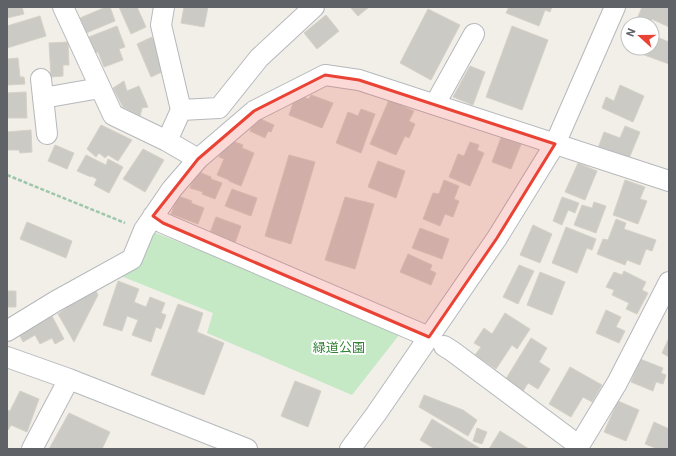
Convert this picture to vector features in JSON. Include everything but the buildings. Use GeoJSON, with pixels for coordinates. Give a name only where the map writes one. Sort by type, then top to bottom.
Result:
{"type":"FeatureCollection","features":[{"type":"Feature","properties":{"kind":"street"},"geometry":{"type":"LineString","coordinates":[[63,7],[112,115],[167,141],[198,159]]}},
{"type":"Feature","properties":{"kind":"street"},"geometry":{"type":"LineString","coordinates":[[164,7],[161,25],[182,110],[167,141]]}},
{"type":"Feature","properties":{"kind":"street"},"geometry":{"type":"LineString","coordinates":[[182,110],[219,108],[258,58],[314,7]]}},
{"type":"Feature","properties":{"kind":"street"},"geometry":{"type":"LineString","coordinates":[[350,449],[376,414],[437,341],[497,238],[555,144],[615,7]]}},
{"type":"Feature","properties":{"kind":"street"},"geometry":{"type":"LineString","coordinates":[[435,104],[474,34]]}},
{"type":"Feature","properties":{"kind":"street"},"geometry":{"type":"LineString","coordinates":[[7,331],[132,259],[144,230],[153,216],[172,189],[198,159],[254,111],[325,74],[360,80],[669,181]]}},
{"type":"Feature","properties":{"kind":"street"},"geometry":{"type":"LineString","coordinates":[[41,78],[47,134]]}},
{"type":"Feature","properties":{"kind":"street"},"geometry":{"type":"LineString","coordinates":[[43,98],[100,88]]}},
{"type":"Feature","properties":{"kind":"street"},"geometry":{"type":"LineString","coordinates":[[153,216],[163,223],[437,341],[575,446],[616,383],[669,282]]}},
{"type":"Feature","properties":{"kind":"street"},"geometry":{"type":"LineString","coordinates":[[7,357],[69,379],[247,449]]}},
{"type":"Feature","properties":{"kind":"street"},"geometry":{"type":"LineString","coordinates":[[32,449],[69,379]]}},
{"type":"Feature","properties":{"kind":"path"},"geometry":{"type":"LineString","coordinates":[[7,175],[128,224]]}},
{"type":"Feature","properties":{"kind":"highlighted area"},"geometry":{"type":"Polygon","coordinates":[[[325,75],[359,80],[555,144],[497,238],[429,337],[163,223],[153,216],[198,159],[254,111],[325,75]]]}},
{"type":"Feature","properties":{"kind":"green space","name":"緑道公園"},"geometry":{"type":"Polygon","coordinates":[[[148,230],[394,326],[399,335],[352,395],[207,333],[213,313],[121,276],[148,230]]]}}]}
